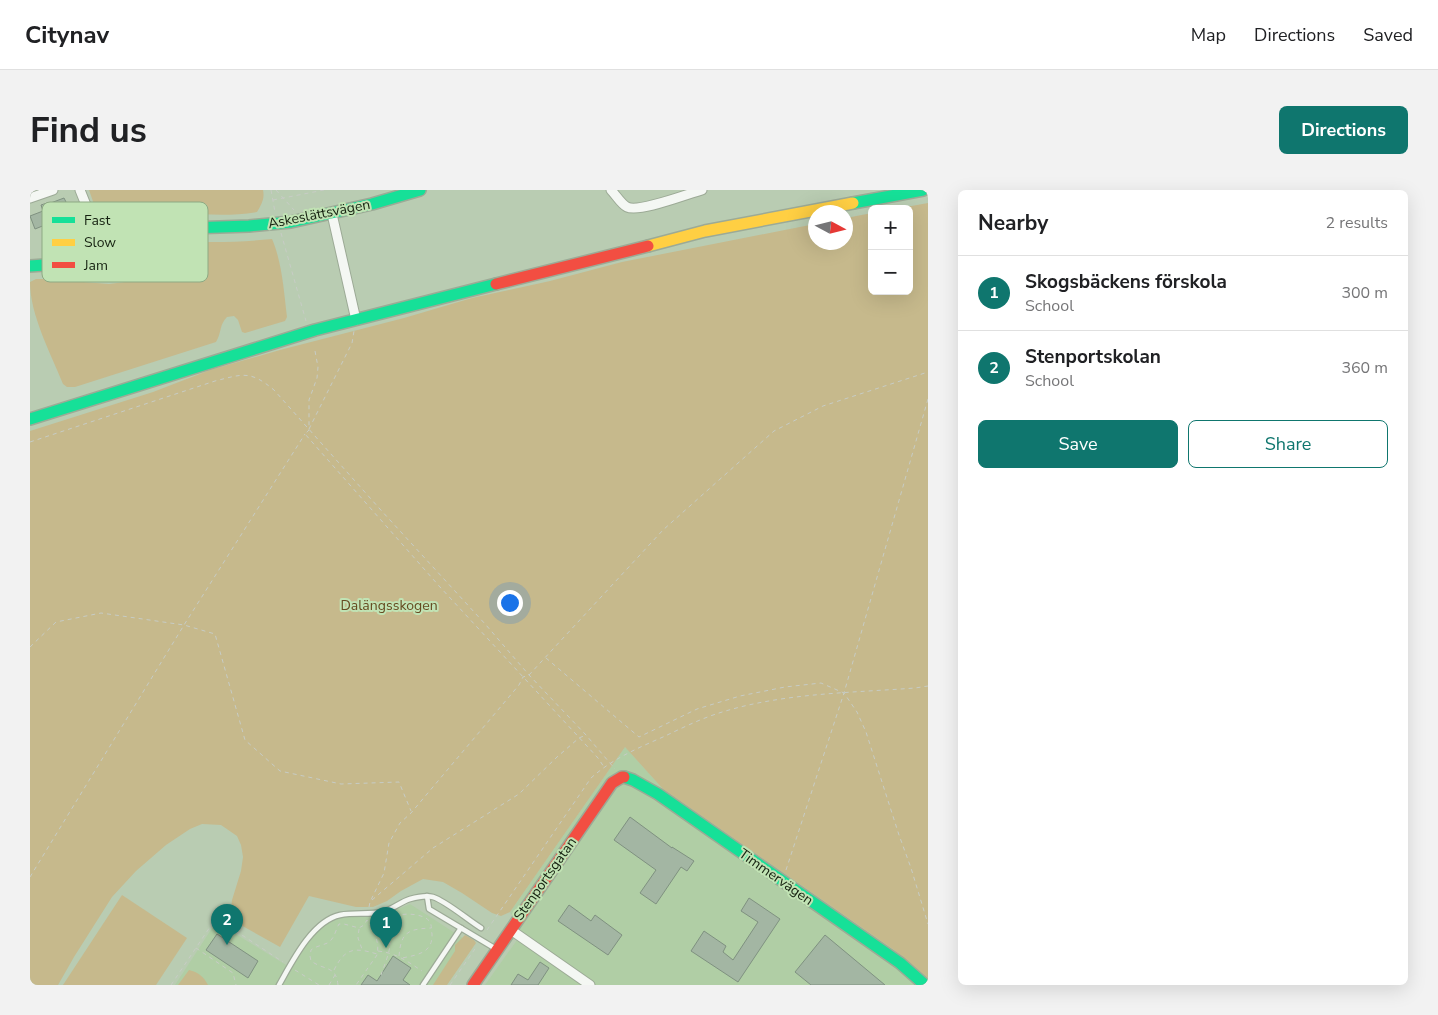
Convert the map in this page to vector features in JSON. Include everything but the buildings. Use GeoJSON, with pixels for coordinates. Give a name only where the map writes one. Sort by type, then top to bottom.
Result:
{"type":"FeatureCollection","features":[{"type":"Feature","properties":{"kind":"street"},"geometry":{"type":"LineString","coordinates":[[30,198],[52,190]]}},
{"type":"Feature","properties":{"kind":"street"},"geometry":{"type":"LineString","coordinates":[[80,190],[85,202]]}},
{"type":"Feature","properties":{"kind":"street","name":"Askeslättsvägen"},"geometry":{"type":"LineString","coordinates":[[208,227],[302,220],[332,214],[391,194],[420,190]]}},
{"type":"Feature","properties":{"kind":"street"},"geometry":{"type":"LineString","coordinates":[[612,190],[623,205],[634,209],[702,190]]}},
{"type":"Feature","properties":{"kind":"street"},"geometry":{"type":"LineString","coordinates":[[30,419],[315,330],[705,231],[923,190]]}},
{"type":"Feature","properties":{"kind":"street"},"geometry":{"type":"LineString","coordinates":[[332,214],[356,320]]}},
{"type":"Feature","properties":{"kind":"street","name":"Timmervägen"},"geometry":{"type":"LineString","coordinates":[[622,778],[633,780],[658,794],[900,963],[925,985]]}},
{"type":"Feature","properties":{"kind":"street","name":"Stenportsgatan"},"geometry":{"type":"LineString","coordinates":[[473,985],[612,783],[622,778]]}},
{"type":"Feature","properties":{"kind":"street"},"geometry":{"type":"LineString","coordinates":[[511,930],[590,985]]}},
{"type":"Feature","properties":{"kind":"lane"},"geometry":{"type":"LineString","coordinates":[[427,896],[429,908],[497,950]]}},
{"type":"Feature","properties":{"kind":"lane"},"geometry":{"type":"LineString","coordinates":[[279,985],[289,966],[314,932],[332,917],[384,912],[413,898],[427,896],[439,900],[481,928]]}},
{"type":"Feature","properties":{"kind":"lane"},"geometry":{"type":"LineString","coordinates":[[423,985],[461,928]]}},
{"type":"Feature","properties":{"kind":"path"},"geometry":{"type":"LineString","coordinates":[[271,190],[278,223],[306,321]]}},
{"type":"Feature","properties":{"kind":"path"},"geometry":{"type":"LineString","coordinates":[[276,190],[302,220]]}},
{"type":"Feature","properties":{"kind":"path"},"geometry":{"type":"LineString","coordinates":[[273,200],[324,190]]}},
{"type":"Feature","properties":{"kind":"path"},"geometry":{"type":"LineString","coordinates":[[30,877],[184,625],[309,430],[352,343],[356,320]]}},
{"type":"Feature","properties":{"kind":"path"},"geometry":{"type":"LineString","coordinates":[[309,430],[309,400],[317,378],[318,367],[315,351]]}},
{"type":"Feature","properties":{"kind":"path"},"geometry":{"type":"LineString","coordinates":[[367,914],[370,902],[384,873],[389,843],[400,824],[523,677],[529,675],[663,530],[774,431],[822,406],[928,372]]}},
{"type":"Feature","properties":{"kind":"path"},"geometry":{"type":"LineString","coordinates":[[30,442],[240,374],[252,376],[264,382],[274,390],[529,675],[586,735],[622,778]]}},
{"type":"Feature","properties":{"kind":"path"},"geometry":{"type":"LineString","coordinates":[[783,882],[844,694],[928,399]]}},
{"type":"Feature","properties":{"kind":"path"},"geometry":{"type":"LineString","coordinates":[[305,434],[598,758],[604,767]]}},
{"type":"Feature","properties":{"kind":"path"},"geometry":{"type":"LineString","coordinates":[[30,647],[56,622],[101,613],[184,625],[215,634],[245,740],[280,771],[341,784],[399,782],[411,813]]}},
{"type":"Feature","properties":{"kind":"path"},"geometry":{"type":"LineString","coordinates":[[545,658],[639,737],[697,709],[740,696],[785,687],[821,683],[844,694],[857,712],[866,732],[928,924]]}},
{"type":"Feature","properties":{"kind":"path"},"geometry":{"type":"LineString","coordinates":[[370,902],[433,848],[519,794],[557,757],[579,738],[586,735]]}},
{"type":"Feature","properties":{"kind":"path"},"geometry":{"type":"LineString","coordinates":[[380,975],[390,946],[386,925],[390,919],[401,915],[418,915],[428,920],[432,928],[432,940],[424,952],[402,958]]}},
{"type":"Feature","properties":{"kind":"path"},"geometry":{"type":"LineString","coordinates":[[171,985],[216,918],[319,985]]}},
{"type":"Feature","properties":{"kind":"path"},"geometry":{"type":"LineString","coordinates":[[338,985],[336,974],[333,971],[313,963],[310,956],[311,950],[332,940],[339,924],[358,928],[364,926],[367,920],[375,936],[378,951],[356,985]]}},
{"type":"Feature","properties":{"kind":"path"},"geometry":{"type":"LineString","coordinates":[[358,928],[359,942],[362,950]]}},
{"type":"Feature","properties":{"kind":"path"},"geometry":{"type":"LineString","coordinates":[[399,956],[401,942],[408,932],[416,928],[432,928]]}},
{"type":"Feature","properties":{"kind":"path"},"geometry":{"type":"LineString","coordinates":[[195,948],[233,973],[236,985]]}},
{"type":"Feature","properties":{"kind":"path"},"geometry":{"type":"LineString","coordinates":[[333,971],[344,954],[350,951],[362,950],[377,955]]}},
{"type":"Feature","properties":{"kind":"path"},"geometry":{"type":"LineString","coordinates":[[378,951],[399,956],[422,971]]}},
{"type":"Feature","properties":{"kind":"path"},"geometry":{"type":"LineString","coordinates":[[329,985],[336,974]]}},
{"type":"Feature","properties":{"kind":"shaded area"},"geometry":{"type":"Polygon","coordinates":[[[625,747],[663,789],[894,950],[928,978],[928,985],[485,985],[522,933],[510,912],[625,747]]]}},
{"type":"Feature","properties":{"kind":"shaded area"},"geometry":{"type":"Polygon","coordinates":[[[410,904],[472,944],[444,985],[175,985],[216,922],[291,968],[311,939],[321,928],[333,920],[344,917],[384,915],[410,904]]]}},
{"type":"Feature","properties":{"kind":"green space"},"geometry":{"type":"Polygon","coordinates":[[[89,190],[263,190],[262,202],[257,212],[233,215],[208,214],[208,202],[93,202],[89,190]]]}},
{"type":"Feature","properties":{"kind":"green space","name":"Dalängsskogen"},"geometry":{"type":"Polygon","coordinates":[[[928,203],[928,978],[894,950],[663,789],[625,747],[510,912],[501,916],[492,913],[443,882],[423,879],[387,901],[373,907],[356,907],[309,896],[280,947],[230,919],[232,900],[241,871],[243,857],[241,845],[237,836],[221,825],[202,824],[190,829],[166,845],[136,871],[112,897],[58,985],[30,985],[30,431],[153,392],[210,370],[280,350],[404,318],[472,298],[550,281],[622,262],[808,225],[808,250],[853,250],[853,217],[868,214],[868,295],[913,295],[913,206],[928,203]]]}},
{"type":"Feature","properties":{"kind":"green space"},"geometry":{"type":"Polygon","coordinates":[[[272,239],[282,277],[287,317],[285,321],[245,333],[242,332],[238,320],[234,316],[227,317],[216,342],[75,387],[67,387],[63,384],[37,321],[33,308],[30,282],[42,279],[42,282],[109,284],[125,282],[208,282],[208,242],[272,239]]]}},
{"type":"Feature","properties":{"kind":"green space"},"geometry":{"type":"Polygon","coordinates":[[[122,895],[187,938],[156,985],[63,985],[122,895]]]}},
{"type":"Feature","properties":{"kind":"green space"},"geometry":{"type":"Polygon","coordinates":[[[465,935],[476,943],[447,985],[433,985],[455,951],[455,945],[465,935]]]}},
{"type":"Feature","properties":{"kind":"green space"},"geometry":{"type":"Polygon","coordinates":[[[189,970],[200,975],[208,985],[178,985],[189,970]]]}},
{"type":"Feature","properties":{"kind":"traffic: fast"},"geometry":{"type":"LineString","coordinates":[[208,227],[291,222],[372,204],[420,190]]}},
{"type":"Feature","properties":{"kind":"traffic: fast"},"geometry":{"type":"LineString","coordinates":[[853,203],[923,190]]}},
{"type":"Feature","properties":{"kind":"traffic: fast"},"geometry":{"type":"LineString","coordinates":[[30,266],[42,265]]}},
{"type":"Feature","properties":{"kind":"traffic: fast"},"geometry":{"type":"LineString","coordinates":[[30,419],[315,330],[496,284]]}},
{"type":"Feature","properties":{"kind":"traffic: fast"},"geometry":{"type":"LineString","coordinates":[[624,777],[658,794],[900,963],[925,985]]}},
{"type":"Feature","properties":{"kind":"traffic: slow"},"geometry":{"type":"LineString","coordinates":[[648,246],[705,231],[853,203]]}},
{"type":"Feature","properties":{"kind":"traffic: jam"},"geometry":{"type":"LineString","coordinates":[[496,284],[648,246]]}},
{"type":"Feature","properties":{"kind":"traffic: jam"},"geometry":{"type":"LineString","coordinates":[[473,985],[612,783],[624,777]]}},
{"type":"Feature","properties":{"kind":"place","name":"Stenportskolan"},"geometry":{"type":"Point","coordinates":[227,945]}},
{"type":"Feature","properties":{"kind":"place","name":"Skogsbäckens förskola"},"geometry":{"type":"Point","coordinates":[386,948]}}]}
